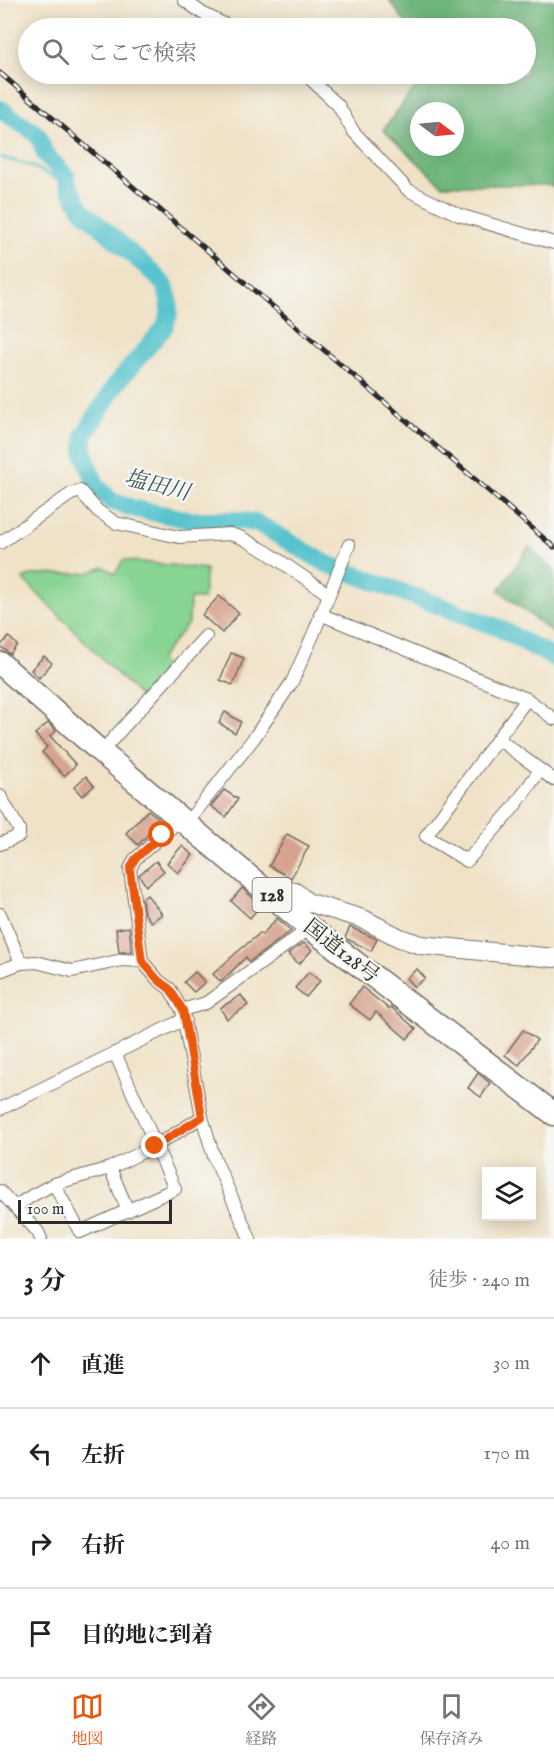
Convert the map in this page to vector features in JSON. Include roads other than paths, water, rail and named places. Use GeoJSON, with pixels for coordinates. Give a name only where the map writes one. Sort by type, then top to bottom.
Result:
{"type":"FeatureCollection","features":[{"type":"Feature","properties":{"kind":"highway","name":"国道128号"},"geometry":{"type":"LineString","coordinates":[[0,663],[101,752],[310,928],[554,1114]]}},
{"type":"Feature","properties":{"kind":"main road"},"geometry":{"type":"LineString","coordinates":[[262,887],[295,892],[307,902],[363,919],[400,938],[421,945],[554,958]]}},
{"type":"Feature","properties":{"kind":"street"},"geometry":{"type":"LineString","coordinates":[[184,0],[212,18]]}},
{"type":"Feature","properties":{"kind":"street"},"geometry":{"type":"LineString","coordinates":[[316,84],[338,105],[353,131],[408,190],[459,215],[554,243]]}},
{"type":"Feature","properties":{"kind":"street"},"geometry":{"type":"LineString","coordinates":[[0,543],[71,494],[80,491],[98,511],[116,523],[180,537],[231,534],[243,538],[328,594]]}},
{"type":"Feature","properties":{"kind":"street"},"geometry":{"type":"LineString","coordinates":[[250,1239],[214,1157],[202,1117],[184,1014],[170,989],[158,980],[142,961],[130,869],[135,859],[183,822],[254,738],[291,682],[349,545]]}},
{"type":"Feature","properties":{"kind":"street"},"geometry":{"type":"LineString","coordinates":[[321,614],[527,699],[554,719]]}},
{"type":"Feature","properties":{"kind":"street"},"geometry":{"type":"LineString","coordinates":[[101,752],[206,636]]}},
{"type":"Feature","properties":{"kind":"street"},"geometry":{"type":"LineString","coordinates":[[527,699],[426,836],[467,861],[514,807],[540,771]]}},
{"type":"Feature","properties":{"kind":"street"},"geometry":{"type":"LineString","coordinates":[[498,739],[554,780]]}},
{"type":"Feature","properties":{"kind":"street"},"geometry":{"type":"LineString","coordinates":[[0,796],[19,829],[19,836],[0,844]]}},
{"type":"Feature","properties":{"kind":"street"},"geometry":{"type":"LineString","coordinates":[[0,914],[21,963]]}},
{"type":"Feature","properties":{"kind":"street"},"geometry":{"type":"LineString","coordinates":[[0,1109],[115,1053],[206,1003],[310,928]]}},
{"type":"Feature","properties":{"kind":"street"},"geometry":{"type":"LineString","coordinates":[[0,970],[21,963],[36,962],[72,971],[122,960],[142,961]]}},
{"type":"Feature","properties":{"kind":"street"},"geometry":{"type":"LineString","coordinates":[[54,1184],[80,1232],[175,1189],[115,1053]]}},
{"type":"Feature","properties":{"kind":"street"},"geometry":{"type":"LineString","coordinates":[[16,1206],[54,1184],[110,1168],[155,1146],[202,1117]]}},
{"type":"Feature","properties":{"kind":"street"},"geometry":{"type":"LineString","coordinates":[[110,1168],[128,1211]]}},
{"type":"Feature","properties":{"kind":"street"},"geometry":{"type":"LineString","coordinates":[[0,1191],[38,1232],[40,1239]]}},
{"type":"Feature","properties":{"kind":"waterway","name":"塩田川"},"geometry":{"type":"LineString","coordinates":[[0,109],[38,135],[45,154],[66,176],[68,185],[82,210],[152,272],[165,286],[169,300],[169,314],[164,328],[116,384],[84,435],[84,453],[90,470],[97,486],[111,501],[132,508],[191,520],[234,520],[257,523],[327,564],[499,628],[554,658]]}},
{"type":"Feature","properties":{"kind":"waterway","name":"塩田川"},"geometry":{"type":"LineString","coordinates":[[0,157],[32,166],[68,185]]}},
{"type":"Feature","properties":{"kind":"railway"},"geometry":{"type":"LineString","coordinates":[[0,73],[554,547]]}}]}
